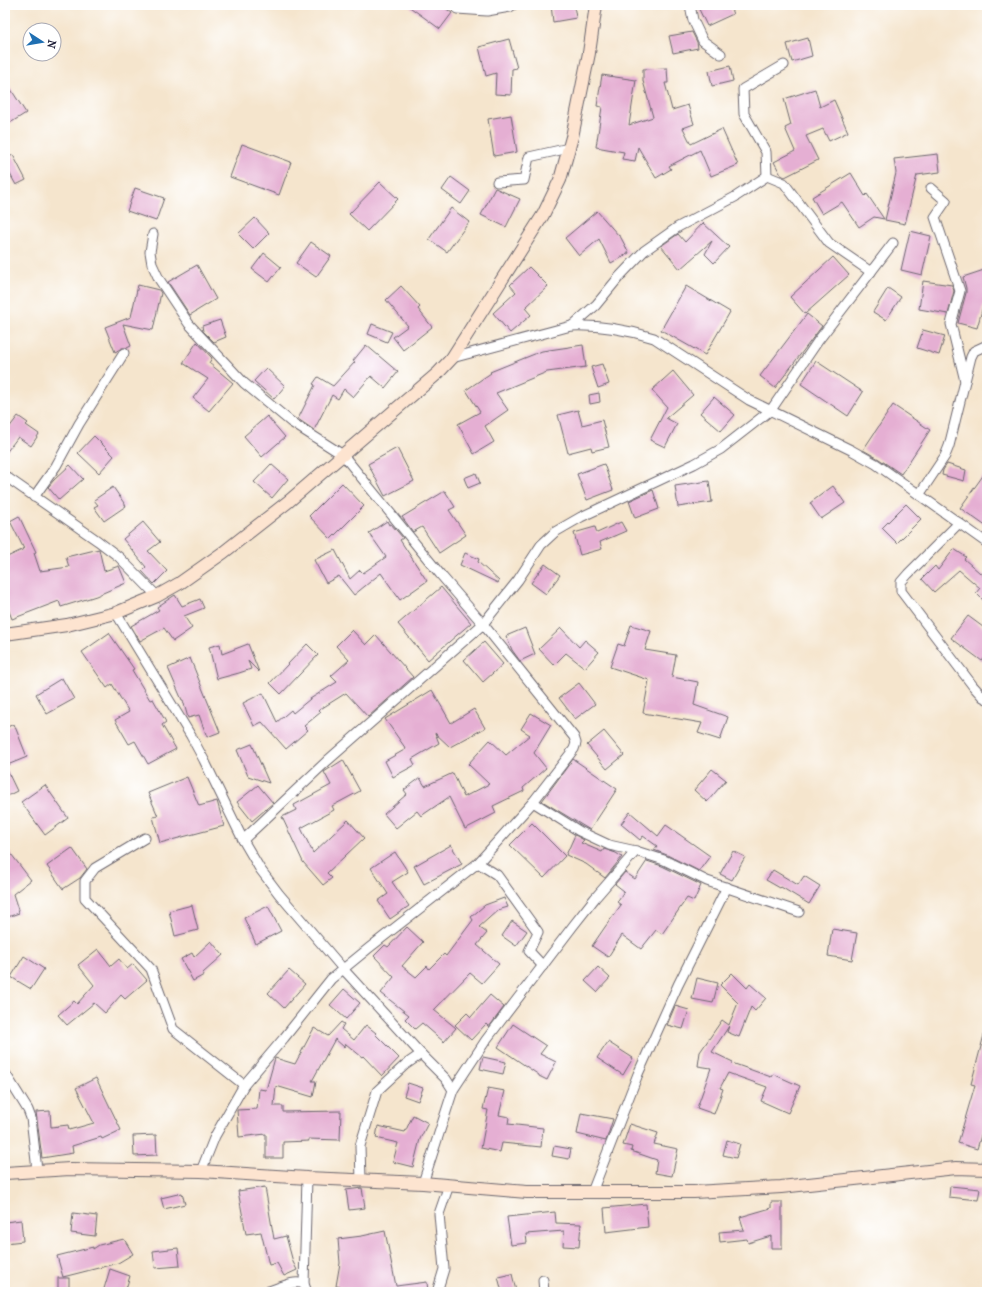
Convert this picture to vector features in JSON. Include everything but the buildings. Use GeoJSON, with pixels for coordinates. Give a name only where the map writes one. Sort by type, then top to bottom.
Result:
{"type":"FeatureCollection","features":[{"type":"Feature","properties":{"kind":"main road"},"geometry":{"type":"LineString","coordinates":[[5,634],[67,625],[116,613],[157,596],[180,583],[224,552],[289,501],[438,373],[452,358],[543,216],[560,180],[572,137],[589,53],[596,5]]}},
{"type":"Feature","properties":{"kind":"main road"},"geometry":{"type":"LineString","coordinates":[[5,1173],[38,1170],[201,1171],[361,1181],[423,1183],[527,1192],[694,1192],[781,1188],[956,1168],[985,1169]]}},
{"type":"Feature","properties":{"kind":"street"},"geometry":{"type":"LineString","coordinates":[[457,9],[487,11],[510,7],[513,5]]}},
{"type":"Feature","properties":{"kind":"street"},"geometry":{"type":"LineString","coordinates":[[690,5],[693,20],[703,42],[721,54]]}},
{"type":"Feature","properties":{"kind":"street"},"geometry":{"type":"LineString","coordinates":[[767,176],[766,152],[744,114],[743,89],[784,65]]}},
{"type":"Feature","properties":{"kind":"street"},"geometry":{"type":"LineString","coordinates":[[497,182],[524,180],[529,157],[569,148]]}},
{"type":"Feature","properties":{"kind":"street"},"geometry":{"type":"LineString","coordinates":[[767,176],[784,183],[829,243],[871,272]]}},
{"type":"Feature","properties":{"kind":"street"},"geometry":{"type":"LineString","coordinates":[[572,326],[596,306],[619,276],[644,251],[678,227],[735,197],[767,176]]}},
{"type":"Feature","properties":{"kind":"street"},"geometry":{"type":"LineString","coordinates":[[931,188],[946,201],[935,217],[960,291],[950,324],[965,381]]}},
{"type":"Feature","properties":{"kind":"street"},"geometry":{"type":"LineString","coordinates":[[153,234],[150,252],[152,264],[159,279],[189,324],[244,383],[291,422],[344,455],[440,574],[484,624],[574,737],[576,743],[574,749],[533,802],[478,862],[331,979],[244,1085],[215,1136],[201,1171]]}},
{"type":"Feature","properties":{"kind":"street"},"geometry":{"type":"LineString","coordinates":[[243,840],[327,761],[484,624],[518,580],[541,545],[555,532],[581,517],[694,464],[721,449],[770,410],[818,341],[893,243]]}},
{"type":"Feature","properties":{"kind":"street"},"geometry":{"type":"LineString","coordinates":[[452,358],[572,326],[587,325],[605,327],[654,338],[749,400],[851,450],[876,464],[987,543]]}},
{"type":"Feature","properties":{"kind":"street"},"geometry":{"type":"LineString","coordinates":[[919,495],[945,456],[949,446],[971,357],[974,351],[987,345]]}},
{"type":"Feature","properties":{"kind":"street"},"geometry":{"type":"LineString","coordinates":[[34,497],[56,466],[79,424],[124,353]]}},
{"type":"Feature","properties":{"kind":"street"},"geometry":{"type":"LineString","coordinates":[[5,476],[98,540],[119,557],[157,596]]}},
{"type":"Feature","properties":{"kind":"street"},"geometry":{"type":"LineString","coordinates":[[958,523],[901,582],[901,591],[973,686],[982,697],[987,699]]}},
{"type":"Feature","properties":{"kind":"street"},"geometry":{"type":"LineString","coordinates":[[116,613],[191,736],[243,840],[260,869],[279,894],[344,970],[446,1080],[453,1090]]}},
{"type":"Feature","properties":{"kind":"street"},"geometry":{"type":"LineString","coordinates":[[533,802],[590,837],[609,845],[636,851],[664,860],[707,880],[799,912]]}},
{"type":"Feature","properties":{"kind":"street"},"geometry":{"type":"LineString","coordinates":[[145,838],[95,868],[85,881],[85,898],[151,969],[173,1029],[244,1085]]}},
{"type":"Feature","properties":{"kind":"street"},"geometry":{"type":"LineString","coordinates":[[423,1183],[453,1090],[486,1040],[595,898],[636,851]]}},
{"type":"Feature","properties":{"kind":"street"},"geometry":{"type":"LineString","coordinates":[[478,862],[496,875],[538,932],[529,951],[543,966]]}},
{"type":"Feature","properties":{"kind":"street"},"geometry":{"type":"LineString","coordinates":[[592,1192],[644,1061],[678,985],[727,887]]}},
{"type":"Feature","properties":{"kind":"street"},"geometry":{"type":"LineString","coordinates":[[361,1181],[360,1146],[377,1091],[405,1065],[421,1054]]}},
{"type":"Feature","properties":{"kind":"street"},"geometry":{"type":"LineString","coordinates":[[5,1074],[28,1110],[31,1118],[38,1170]]}},
{"type":"Feature","properties":{"kind":"street"},"geometry":{"type":"LineString","coordinates":[[264,1292],[274,1291],[294,1282],[305,1288],[307,1178]]}},
{"type":"Feature","properties":{"kind":"street"},"geometry":{"type":"LineString","coordinates":[[437,1292],[444,1269],[439,1214],[449,1185]]}},
{"type":"Feature","properties":{"kind":"street"},"geometry":{"type":"LineString","coordinates":[[543,1280],[544,1292]]}},
{"type":"Feature","properties":{"kind":"lane"},"geometry":{"type":"LineString","coordinates":[[985,1169],[987,1157]]}},
{"type":"Feature","properties":{"kind":"path"},"geometry":{"type":"LineString","coordinates":[[6,1264],[7,1292]]}}]}
